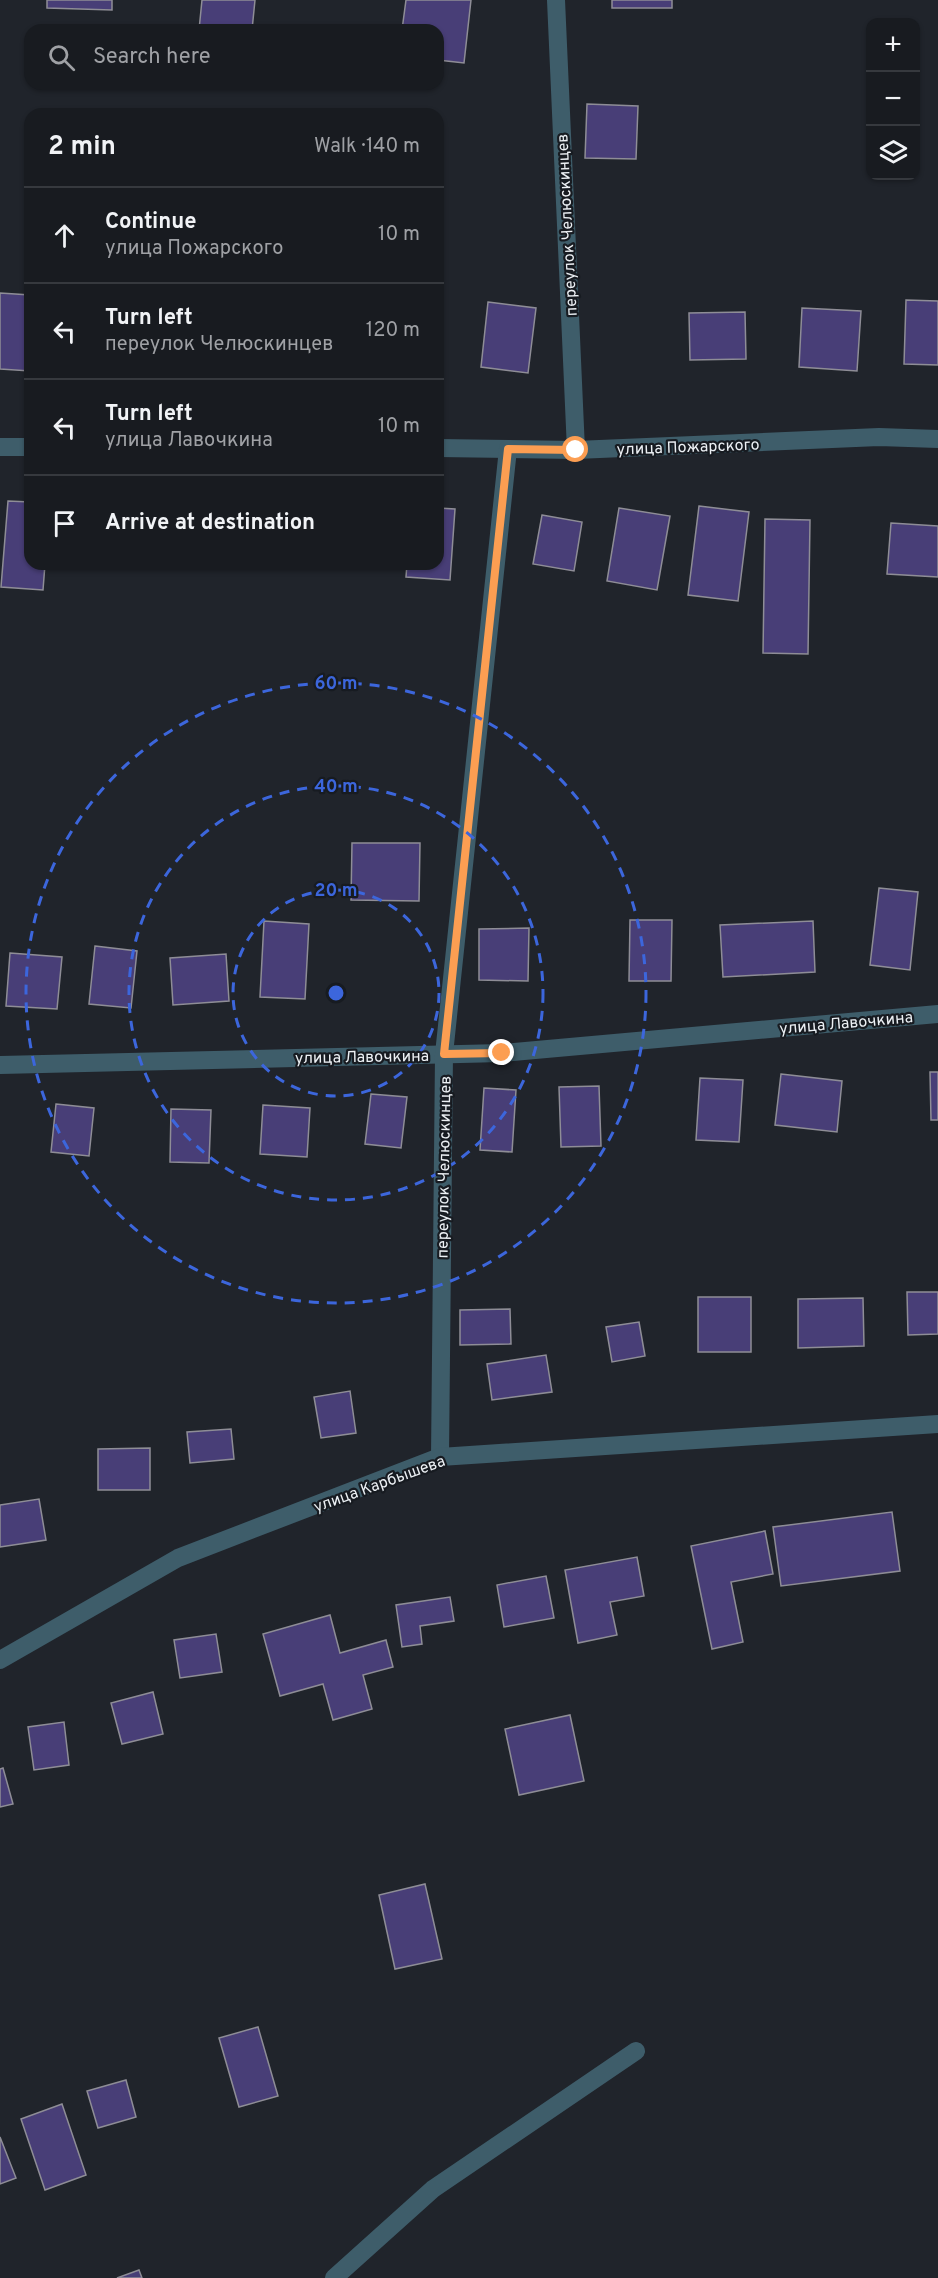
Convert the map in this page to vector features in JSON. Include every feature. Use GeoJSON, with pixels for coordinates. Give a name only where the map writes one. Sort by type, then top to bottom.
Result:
{"type":"FeatureCollection","features":[{"type":"Feature","properties":{"kind":"street","name":"переулок Челюскинцев"},"geometry":{"type":"LineString","coordinates":[[556,0],[576,450]]}},
{"type":"Feature","properties":{"kind":"street","name":"улица Пожарского"},"geometry":{"type":"LineString","coordinates":[[444,448],[576,450],[879,437],[938,439]]}},
{"type":"Feature","properties":{"kind":"street"},"geometry":{"type":"LineString","coordinates":[[0,447],[24,447]]}},
{"type":"Feature","properties":{"kind":"street","name":"переулок Челюскинцев"},"geometry":{"type":"LineString","coordinates":[[440,1457],[444,1054],[508,449]]}},
{"type":"Feature","properties":{"kind":"street","name":"улица Лавочкина"},"geometry":{"type":"LineString","coordinates":[[0,1065],[502,1053],[938,1014]]}},
{"type":"Feature","properties":{"kind":"street","name":"улица Карбышева"},"geometry":{"type":"LineString","coordinates":[[0,1660],[178,1558],[440,1457],[938,1424]]}},
{"type":"Feature","properties":{"kind":"street"},"geometry":{"type":"LineString","coordinates":[[334,2278],[433,2188],[636,2050]]}},
{"type":"Feature","properties":{"kind":"building"},"geometry":{"type":"Polygon","coordinates":[[[47,0],[112,0],[112,10],[47,8],[47,0]]]}},
{"type":"Feature","properties":{"kind":"building"},"geometry":{"type":"Polygon","coordinates":[[[202,0],[255,0],[253,24],[200,24],[202,0]]]}},
{"type":"Feature","properties":{"kind":"building"},"geometry":{"type":"Polygon","coordinates":[[[406,0],[471,0],[464,63],[444,61],[444,24],[403,24],[406,0]]]}},
{"type":"Feature","properties":{"kind":"building"},"geometry":{"type":"Polygon","coordinates":[[[612,0],[672,0],[672,8],[612,8],[612,0]]]}},
{"type":"Feature","properties":{"kind":"building"},"geometry":{"type":"Polygon","coordinates":[[[587,104],[638,106],[636,159],[585,158],[587,104]]]}},
{"type":"Feature","properties":{"kind":"building"},"geometry":{"type":"Polygon","coordinates":[[[0,293],[24,295],[24,371],[0,369],[0,293]]]}},
{"type":"Feature","properties":{"kind":"building"},"geometry":{"type":"Polygon","coordinates":[[[906,300],[938,301],[938,365],[904,364],[906,300]]]}},
{"type":"Feature","properties":{"kind":"building"},"geometry":{"type":"Polygon","coordinates":[[[488,302],[536,308],[528,373],[481,367],[488,302]]]}},
{"type":"Feature","properties":{"kind":"building"},"geometry":{"type":"Polygon","coordinates":[[[802,308],[861,311],[857,371],[799,367],[802,308]]]}},
{"type":"Feature","properties":{"kind":"building"},"geometry":{"type":"Polygon","coordinates":[[[745,312],[746,359],[690,360],[689,313],[745,312]]]}},
{"type":"Feature","properties":{"kind":"building"},"geometry":{"type":"Polygon","coordinates":[[[8,501],[24,502],[24,570],[45,570],[43,590],[1,587],[8,501]]]}},
{"type":"Feature","properties":{"kind":"building"},"geometry":{"type":"Polygon","coordinates":[[[699,506],[749,512],[738,601],[688,595],[699,506]]]}},
{"type":"Feature","properties":{"kind":"building"},"geometry":{"type":"Polygon","coordinates":[[[444,508],[455,509],[450,580],[406,577],[407,570],[444,570],[444,508]]]}},
{"type":"Feature","properties":{"kind":"building"},"geometry":{"type":"Polygon","coordinates":[[[619,508],[670,516],[657,590],[607,581],[619,508]]]}},
{"type":"Feature","properties":{"kind":"building"},"geometry":{"type":"Polygon","coordinates":[[[542,515],[582,522],[574,571],[533,564],[542,515]]]}},
{"type":"Feature","properties":{"kind":"building"},"geometry":{"type":"Polygon","coordinates":[[[765,519],[810,520],[808,654],[763,653],[765,519]]]}},
{"type":"Feature","properties":{"kind":"building"},"geometry":{"type":"Polygon","coordinates":[[[891,523],[938,526],[938,577],[887,574],[891,523]]]}},
{"type":"Feature","properties":{"kind":"building"},"geometry":{"type":"Polygon","coordinates":[[[352,843],[420,843],[419,901],[351,900],[352,843]]]}},
{"type":"Feature","properties":{"kind":"building"},"geometry":{"type":"Polygon","coordinates":[[[879,888],[918,892],[910,970],[870,965],[879,888]]]}},
{"type":"Feature","properties":{"kind":"building"},"geometry":{"type":"Polygon","coordinates":[[[630,920],[672,920],[671,981],[629,981],[630,920]]]}},
{"type":"Feature","properties":{"kind":"building"},"geometry":{"type":"Polygon","coordinates":[[[264,921],[309,924],[305,999],[260,997],[264,921]]]}},
{"type":"Feature","properties":{"kind":"building"},"geometry":{"type":"Polygon","coordinates":[[[813,921],[815,972],[723,977],[720,925],[813,921]]]}},
{"type":"Feature","properties":{"kind":"building"},"geometry":{"type":"Polygon","coordinates":[[[529,928],[528,981],[479,980],[479,929],[529,928]]]}},
{"type":"Feature","properties":{"kind":"building"},"geometry":{"type":"Polygon","coordinates":[[[95,946],[137,951],[131,1008],[89,1004],[95,946]]]}},
{"type":"Feature","properties":{"kind":"building"},"geometry":{"type":"Polygon","coordinates":[[[10,953],[62,957],[57,1009],[6,1006],[10,953]]]}},
{"type":"Feature","properties":{"kind":"building"},"geometry":{"type":"Polygon","coordinates":[[[226,954],[229,1001],[173,1005],[170,958],[226,954]]]}},
{"type":"Feature","properties":{"kind":"building"},"geometry":{"type":"Polygon","coordinates":[[[930,1072],[938,1072],[938,1120],[931,1120],[930,1072]]]}},
{"type":"Feature","properties":{"kind":"building"},"geometry":{"type":"Polygon","coordinates":[[[781,1074],[842,1081],[837,1132],[775,1125],[781,1074]]]}},
{"type":"Feature","properties":{"kind":"building"},"geometry":{"type":"Polygon","coordinates":[[[700,1078],[743,1080],[739,1142],[696,1140],[700,1078]]]}},
{"type":"Feature","properties":{"kind":"building"},"geometry":{"type":"Polygon","coordinates":[[[599,1086],[601,1146],[561,1147],[559,1087],[599,1086]]]}},
{"type":"Feature","properties":{"kind":"building"},"geometry":{"type":"Polygon","coordinates":[[[484,1088],[516,1090],[512,1152],[480,1150],[484,1088]]]}},
{"type":"Feature","properties":{"kind":"building"},"geometry":{"type":"Polygon","coordinates":[[[371,1094],[407,1097],[401,1148],[365,1144],[371,1094]]]}},
{"type":"Feature","properties":{"kind":"building"},"geometry":{"type":"Polygon","coordinates":[[[56,1104],[94,1108],[89,1156],[51,1152],[56,1104]]]}},
{"type":"Feature","properties":{"kind":"building"},"geometry":{"type":"Polygon","coordinates":[[[263,1105],[310,1108],[307,1157],[260,1154],[263,1105]]]}},
{"type":"Feature","properties":{"kind":"building"},"geometry":{"type":"Polygon","coordinates":[[[171,1109],[211,1110],[209,1163],[170,1162],[171,1109]]]}},
{"type":"Feature","properties":{"kind":"building"},"geometry":{"type":"Polygon","coordinates":[[[907,1292],[938,1292],[938,1334],[908,1335],[907,1292]]]}},
{"type":"Feature","properties":{"kind":"building"},"geometry":{"type":"Polygon","coordinates":[[[698,1297],[751,1297],[751,1352],[698,1352],[698,1297]]]}},
{"type":"Feature","properties":{"kind":"building"},"geometry":{"type":"Polygon","coordinates":[[[863,1298],[864,1346],[798,1348],[798,1299],[863,1298]]]}},
{"type":"Feature","properties":{"kind":"building"},"geometry":{"type":"Polygon","coordinates":[[[510,1309],[511,1344],[460,1345],[460,1310],[510,1309]]]}},
{"type":"Feature","properties":{"kind":"building"},"geometry":{"type":"Polygon","coordinates":[[[639,1322],[645,1356],[612,1362],[606,1327],[639,1322]]]}},
{"type":"Feature","properties":{"kind":"building"},"geometry":{"type":"Polygon","coordinates":[[[546,1355],[552,1392],[492,1400],[487,1364],[546,1355]]]}},
{"type":"Feature","properties":{"kind":"building"},"geometry":{"type":"Polygon","coordinates":[[[350,1391],[356,1433],[321,1438],[314,1397],[350,1391]]]}},
{"type":"Feature","properties":{"kind":"building"},"geometry":{"type":"Polygon","coordinates":[[[231,1429],[234,1459],[190,1463],[187,1432],[231,1429]]]}},
{"type":"Feature","properties":{"kind":"building"},"geometry":{"type":"Polygon","coordinates":[[[150,1448],[150,1490],[98,1490],[98,1449],[150,1448]]]}},
{"type":"Feature","properties":{"kind":"building"},"geometry":{"type":"Polygon","coordinates":[[[39,1499],[46,1540],[0,1547],[0,1505],[39,1499]]]}},
{"type":"Feature","properties":{"kind":"building"},"geometry":{"type":"Polygon","coordinates":[[[892,1512],[900,1571],[781,1586],[773,1527],[892,1512]]]}},
{"type":"Feature","properties":{"kind":"building"},"geometry":{"type":"Polygon","coordinates":[[[765,1531],[773,1574],[731,1582],[743,1642],[712,1649],[691,1546],[765,1531]]]}},
{"type":"Feature","properties":{"kind":"building"},"geometry":{"type":"Polygon","coordinates":[[[637,1557],[644,1596],[610,1602],[617,1635],[578,1643],[565,1570],[637,1557]]]}},
{"type":"Feature","properties":{"kind":"building"},"geometry":{"type":"Polygon","coordinates":[[[546,1576],[554,1618],[504,1627],[497,1585],[546,1576]]]}},
{"type":"Feature","properties":{"kind":"building"},"geometry":{"type":"Polygon","coordinates":[[[450,1597],[454,1621],[420,1626],[422,1644],[402,1647],[396,1605],[450,1597]]]}},
{"type":"Feature","properties":{"kind":"building"},"geometry":{"type":"Polygon","coordinates":[[[330,1615],[340,1653],[386,1640],[393,1667],[363,1675],[372,1709],[333,1720],[323,1684],[280,1696],[263,1634],[330,1615]]]}},
{"type":"Feature","properties":{"kind":"building"},"geometry":{"type":"Polygon","coordinates":[[[216,1634],[222,1672],[180,1678],[174,1640],[216,1634]]]}},
{"type":"Feature","properties":{"kind":"building"},"geometry":{"type":"Polygon","coordinates":[[[153,1692],[163,1734],[122,1744],[111,1703],[153,1692]]]}},
{"type":"Feature","properties":{"kind":"building"},"geometry":{"type":"Polygon","coordinates":[[[570,1715],[584,1781],[519,1795],[505,1729],[570,1715]]]}},
{"type":"Feature","properties":{"kind":"building"},"geometry":{"type":"Polygon","coordinates":[[[64,1722],[69,1765],[34,1770],[28,1727],[64,1722]]]}},
{"type":"Feature","properties":{"kind":"building"},"geometry":{"type":"Polygon","coordinates":[[[3,1768],[13,1804],[0,1807],[0,1769],[3,1768]]]}},
{"type":"Feature","properties":{"kind":"building"},"geometry":{"type":"Polygon","coordinates":[[[425,1884],[442,1959],[395,1969],[379,1895],[425,1884]]]}},
{"type":"Feature","properties":{"kind":"building"},"geometry":{"type":"Polygon","coordinates":[[[258,2027],[278,2096],[239,2107],[219,2038],[258,2027]]]}},
{"type":"Feature","properties":{"kind":"building"},"geometry":{"type":"Polygon","coordinates":[[[126,2080],[136,2117],[98,2128],[87,2091],[126,2080]]]}},
{"type":"Feature","properties":{"kind":"building"},"geometry":{"type":"Polygon","coordinates":[[[62,2104],[86,2175],[45,2190],[21,2119],[62,2104]]]}},
{"type":"Feature","properties":{"kind":"building"},"geometry":{"type":"Polygon","coordinates":[[[0,2137],[16,2178],[0,2184],[0,2137]]]}},
{"type":"Feature","properties":{"kind":"building"},"geometry":{"type":"Polygon","coordinates":[[[139,2270],[142,2278],[117,2278],[139,2270]]]}},
{"type":"Feature","properties":{"kind":"route"},"geometry":{"type":"LineString","coordinates":[[502,1053],[444,1054],[508,449],[576,450]]}}]}
